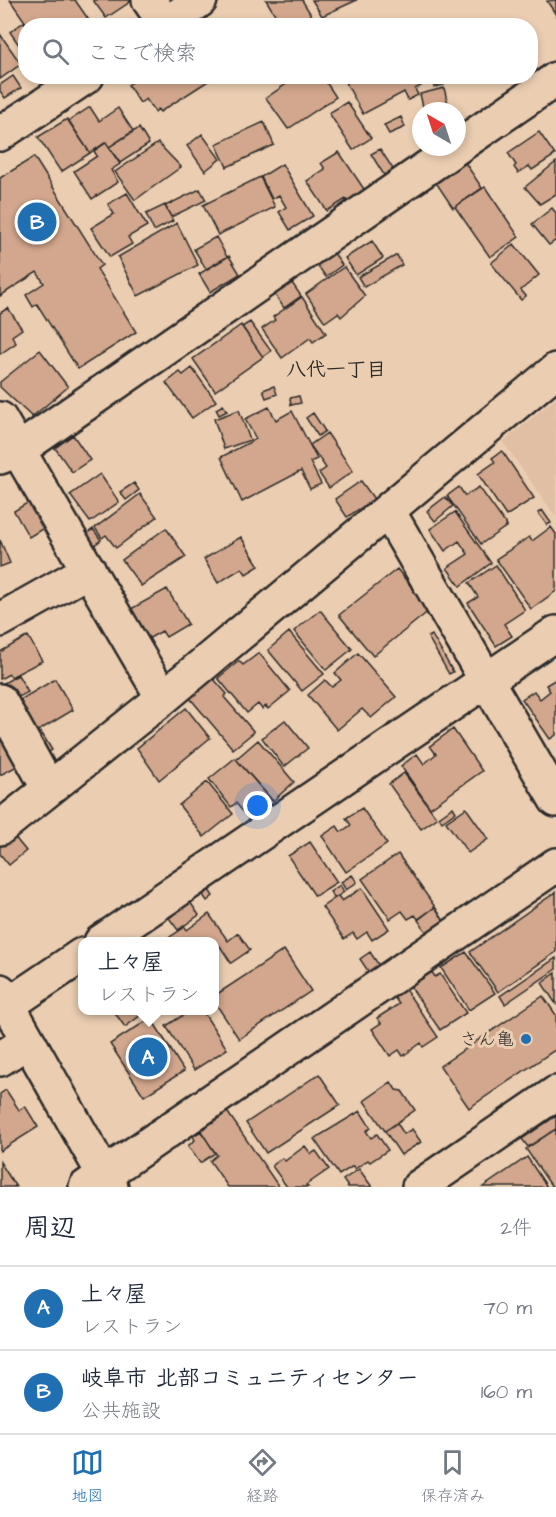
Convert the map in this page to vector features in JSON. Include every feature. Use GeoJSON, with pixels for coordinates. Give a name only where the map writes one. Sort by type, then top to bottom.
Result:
{"type":"FeatureCollection","features":[{"type":"Feature","properties":{"kind":"street"},"geometry":{"type":"LineString","coordinates":[[149,0],[161,18]]}},
{"type":"Feature","properties":{"kind":"street"},"geometry":{"type":"LineString","coordinates":[[175,18],[200,0]]}},
{"type":"Feature","properties":{"kind":"street"},"geometry":{"type":"LineString","coordinates":[[466,141],[556,78]]}},
{"type":"Feature","properties":{"kind":"street"},"geometry":{"type":"LineString","coordinates":[[0,134],[75,84]]}},
{"type":"Feature","properties":{"kind":"street"},"geometry":{"type":"LineString","coordinates":[[10,453],[444,156]]}},
{"type":"Feature","properties":{"kind":"street"},"geometry":{"type":"LineString","coordinates":[[0,828],[163,698],[556,370]]}},
{"type":"Feature","properties":{"kind":"street"},"geometry":{"type":"LineString","coordinates":[[0,419],[10,453],[89,570],[163,698]]}},
{"type":"Feature","properties":{"kind":"street"},"geometry":{"type":"LineString","coordinates":[[388,512],[556,800]]}},
{"type":"Feature","properties":{"kind":"street"},"geometry":{"type":"LineString","coordinates":[[0,620],[89,570]]}},
{"type":"Feature","properties":{"kind":"street"},"geometry":{"type":"LineString","coordinates":[[108,937],[556,633]]}},
{"type":"Feature","properties":{"kind":"street"},"geometry":{"type":"LineString","coordinates":[[0,702],[49,789]]}},
{"type":"Feature","properties":{"kind":"street"},"geometry":{"type":"LineString","coordinates":[[78,957],[4,998],[100,1183],[556,865]]}},
{"type":"Feature","properties":{"kind":"street"},"geometry":{"type":"LineString","coordinates":[[0,1059],[28,1041]]}},
{"type":"Feature","properties":{"kind":"street"},"geometry":{"type":"LineString","coordinates":[[433,1183],[556,1093]]}},
{"type":"Feature","properties":{"kind":"shaded area"},"geometry":{"type":"Polygon","coordinates":[[[556,398],[556,517],[503,442],[556,398]]]}},
{"type":"Feature","properties":{"kind":"building"},"geometry":{"type":"Polygon","coordinates":[[[10,0],[75,0],[87,18],[22,18],[10,0]]]}},
{"type":"Feature","properties":{"kind":"building"},"geometry":{"type":"Polygon","coordinates":[[[93,0],[129,0],[130,2],[106,18],[93,0]]]}},
{"type":"Feature","properties":{"kind":"building"},"geometry":{"type":"Polygon","coordinates":[[[266,0],[302,0],[313,18],[277,18],[266,0]]]}},
{"type":"Feature","properties":{"kind":"building"},"geometry":{"type":"Polygon","coordinates":[[[312,0],[357,0],[322,16],[312,0]]]}},
{"type":"Feature","properties":{"kind":"building"},"geometry":{"type":"Polygon","coordinates":[[[556,0],[556,15],[547,1],[556,0]]]}},
{"type":"Feature","properties":{"kind":"building"},"geometry":{"type":"Polygon","coordinates":[[[18,26],[18,44],[10,32],[18,26]]]}},
{"type":"Feature","properties":{"kind":"building"},"geometry":{"type":"Polygon","coordinates":[[[0,34],[18,60],[18,66],[0,79],[0,34]]]}},
{"type":"Feature","properties":{"kind":"building"},"geometry":{"type":"Polygon","coordinates":[[[13,76],[21,88],[5,98],[0,91],[0,85],[13,76]]]}},
{"type":"Feature","properties":{"kind":"building"},"geometry":{"type":"Polygon","coordinates":[[[204,84],[160,112],[158,109],[155,112],[146,99],[140,103],[128,85],[204,84]]]}},
{"type":"Feature","properties":{"kind":"building"},"geometry":{"type":"Polygon","coordinates":[[[286,84],[327,84],[336,97],[288,129],[266,98],[286,84]]]}},
{"type":"Feature","properties":{"kind":"building"},"geometry":{"type":"Polygon","coordinates":[[[347,84],[420,84],[421,86],[415,89],[418,95],[408,100],[404,92],[363,114],[347,84]]]}},
{"type":"Feature","properties":{"kind":"building"},"geometry":{"type":"Polygon","coordinates":[[[444,88],[448,102],[422,102],[420,94],[444,88]]]}},
{"type":"Feature","properties":{"kind":"building"},"geometry":{"type":"Polygon","coordinates":[[[347,102],[371,138],[353,150],[329,113],[347,102]]]}},
{"type":"Feature","properties":{"kind":"building"},"geometry":{"type":"Polygon","coordinates":[[[90,107],[99,121],[118,108],[133,131],[109,147],[106,142],[90,153],[69,121],[90,107]]]}},
{"type":"Feature","properties":{"kind":"building"},"geometry":{"type":"Polygon","coordinates":[[[401,117],[405,127],[389,134],[384,125],[401,117]]]}},
{"type":"Feature","properties":{"kind":"building"},"geometry":{"type":"Polygon","coordinates":[[[67,119],[90,153],[61,172],[38,137],[67,119]]]}},
{"type":"Feature","properties":{"kind":"building"},"geometry":{"type":"Polygon","coordinates":[[[264,122],[274,145],[227,167],[216,144],[264,122]]]}},
{"type":"Feature","properties":{"kind":"building"},"geometry":{"type":"Polygon","coordinates":[[[139,128],[149,144],[120,163],[109,147],[139,128]]]}},
{"type":"Feature","properties":{"kind":"building"},"geometry":{"type":"Polygon","coordinates":[[[539,132],[555,155],[532,170],[529,166],[518,173],[508,153],[539,132]]]}},
{"type":"Feature","properties":{"kind":"building"},"geometry":{"type":"Polygon","coordinates":[[[202,134],[220,159],[205,171],[187,146],[202,134]]]}},
{"type":"Feature","properties":{"kind":"building"},"geometry":{"type":"Polygon","coordinates":[[[106,143],[120,164],[111,170],[118,182],[92,199],[74,171],[97,156],[94,151],[106,143]]]}},
{"type":"Feature","properties":{"kind":"building"},"geometry":{"type":"Polygon","coordinates":[[[158,143],[181,167],[135,200],[115,172],[158,143]]]}},
{"type":"Feature","properties":{"kind":"building"},"geometry":{"type":"Polygon","coordinates":[[[380,149],[393,169],[384,175],[371,154],[380,149]]]}},
{"type":"Feature","properties":{"kind":"building"},"geometry":{"type":"Polygon","coordinates":[[[339,152],[366,192],[349,203],[346,199],[327,211],[307,181],[325,169],[321,163],[339,152]]]}},
{"type":"Feature","properties":{"kind":"building"},"geometry":{"type":"Polygon","coordinates":[[[34,157],[102,265],[97,269],[136,332],[78,369],[37,304],[33,307],[26,295],[44,283],[37,272],[0,296],[0,178],[34,157]]]}},
{"type":"Feature","properties":{"kind":"building"},"geometry":{"type":"Polygon","coordinates":[[[462,158],[482,188],[453,208],[433,178],[462,158]]]}},
{"type":"Feature","properties":{"kind":"building"},"geometry":{"type":"Polygon","coordinates":[[[556,162],[556,194],[540,204],[525,187],[556,162]]]}},
{"type":"Feature","properties":{"kind":"building"},"geometry":{"type":"Polygon","coordinates":[[[282,164],[313,216],[290,230],[279,212],[286,207],[279,195],[272,199],[261,177],[282,164]]]}},
{"type":"Feature","properties":{"kind":"building"},"geometry":{"type":"Polygon","coordinates":[[[260,177],[275,207],[218,235],[203,205],[260,177]]]}},
{"type":"Feature","properties":{"kind":"building"},"geometry":{"type":"Polygon","coordinates":[[[485,187],[519,237],[490,257],[455,207],[485,187]]]}},
{"type":"Feature","properties":{"kind":"building"},"geometry":{"type":"Polygon","coordinates":[[[200,189],[206,200],[171,217],[165,206],[200,189]]]}},
{"type":"Feature","properties":{"kind":"building"},"geometry":{"type":"Polygon","coordinates":[[[127,193],[147,226],[128,237],[132,244],[110,257],[91,228],[114,214],[108,204],[127,193]]]}},
{"type":"Feature","properties":{"kind":"building"},"geometry":{"type":"Polygon","coordinates":[[[165,205],[173,221],[154,231],[146,214],[165,205]]]}},
{"type":"Feature","properties":{"kind":"building"},"geometry":{"type":"Polygon","coordinates":[[[552,208],[556,213],[556,240],[549,245],[532,224],[552,208]]]}},
{"type":"Feature","properties":{"kind":"building"},"geometry":{"type":"Polygon","coordinates":[[[177,223],[198,265],[138,296],[118,257],[177,223]]]}},
{"type":"Feature","properties":{"kind":"building"},"geometry":{"type":"Polygon","coordinates":[[[216,237],[227,257],[206,269],[194,249],[216,237]]]}},
{"type":"Feature","properties":{"kind":"building"},"geometry":{"type":"Polygon","coordinates":[[[372,241],[383,258],[356,275],[345,258],[372,241]]]}},
{"type":"Feature","properties":{"kind":"building"},"geometry":{"type":"Polygon","coordinates":[[[514,244],[539,275],[521,290],[526,296],[521,300],[491,263],[514,244]]]}},
{"type":"Feature","properties":{"kind":"building"},"geometry":{"type":"Polygon","coordinates":[[[332,250],[342,265],[326,277],[315,262],[332,250]]]}},
{"type":"Feature","properties":{"kind":"building"},"geometry":{"type":"Polygon","coordinates":[[[397,255],[402,265],[364,287],[358,277],[397,255]]]}},
{"type":"Feature","properties":{"kind":"building"},"geometry":{"type":"Polygon","coordinates":[[[229,256],[240,274],[210,292],[199,274],[229,256]]]}},
{"type":"Feature","properties":{"kind":"building"},"geometry":{"type":"Polygon","coordinates":[[[344,267],[365,296],[341,317],[338,313],[325,322],[306,294],[344,267]]]}},
{"type":"Feature","properties":{"kind":"building"},"geometry":{"type":"Polygon","coordinates":[[[290,280],[301,296],[284,308],[273,292],[290,280]]]}},
{"type":"Feature","properties":{"kind":"building"},"geometry":{"type":"Polygon","coordinates":[[[302,297],[326,333],[313,342],[310,338],[282,358],[262,329],[275,320],[273,317],[302,297]]]}},
{"type":"Feature","properties":{"kind":"building"},"geometry":{"type":"Polygon","coordinates":[[[8,308],[22,329],[12,336],[16,343],[0,354],[0,313],[8,308]]]}},
{"type":"Feature","properties":{"kind":"building"},"geometry":{"type":"Polygon","coordinates":[[[250,322],[271,351],[263,357],[242,327],[250,322]]]}},
{"type":"Feature","properties":{"kind":"building"},"geometry":{"type":"Polygon","coordinates":[[[241,325],[263,357],[215,391],[193,359],[241,325]]]}},
{"type":"Feature","properties":{"kind":"building"},"geometry":{"type":"Polygon","coordinates":[[[40,350],[68,387],[32,417],[0,387],[0,382],[40,350]]]}},
{"type":"Feature","properties":{"kind":"building"},"geometry":{"type":"Polygon","coordinates":[[[192,368],[216,401],[192,418],[166,383],[180,372],[183,375],[192,368]]]}},
{"type":"Feature","properties":{"kind":"building"},"geometry":{"type":"Polygon","coordinates":[[[274,386],[277,394],[266,398],[263,390],[274,386]]]}},
{"type":"Feature","properties":{"kind":"building"},"geometry":{"type":"Polygon","coordinates":[[[299,396],[301,403],[291,405],[290,398],[299,396]]]}},
{"type":"Feature","properties":{"kind":"building"},"geometry":{"type":"Polygon","coordinates":[[[223,405],[227,411],[219,415],[216,409],[223,405]]]}},
{"type":"Feature","properties":{"kind":"building"},"geometry":{"type":"Polygon","coordinates":[[[269,407],[276,420],[292,411],[317,459],[310,462],[321,484],[310,489],[301,471],[242,502],[221,457],[256,439],[245,419],[269,407]]]}},
{"type":"Feature","properties":{"kind":"building"},"geometry":{"type":"Polygon","coordinates":[[[239,410],[250,440],[224,449],[214,419],[239,410]]]}},
{"type":"Feature","properties":{"kind":"building"},"geometry":{"type":"Polygon","coordinates":[[[313,413],[325,431],[318,436],[306,418],[313,413]]]}},
{"type":"Feature","properties":{"kind":"building"},"geometry":{"type":"Polygon","coordinates":[[[327,433],[353,471],[329,488],[319,473],[326,468],[310,445],[327,433]]]}},
{"type":"Feature","properties":{"kind":"building"},"geometry":{"type":"Polygon","coordinates":[[[73,435],[90,460],[72,472],[55,448],[73,435]]]}},
{"type":"Feature","properties":{"kind":"building"},"geometry":{"type":"Polygon","coordinates":[[[502,451],[534,498],[506,516],[478,474],[495,462],[492,458],[502,451]]]}},
{"type":"Feature","properties":{"kind":"building"},"geometry":{"type":"Polygon","coordinates":[[[100,474],[119,502],[90,522],[70,495],[100,474]]]}},
{"type":"Feature","properties":{"kind":"building"},"geometry":{"type":"Polygon","coordinates":[[[361,481],[374,499],[347,517],[335,499],[361,481]]]}},
{"type":"Feature","properties":{"kind":"building"},"geometry":{"type":"Polygon","coordinates":[[[134,483],[139,490],[126,500],[120,492],[134,483]]]}},
{"type":"Feature","properties":{"kind":"building"},"geometry":{"type":"Polygon","coordinates":[[[459,487],[465,496],[479,487],[507,526],[481,544],[447,496],[459,487]]]}},
{"type":"Feature","properties":{"kind":"building"},"geometry":{"type":"Polygon","coordinates":[[[140,494],[157,517],[116,548],[106,535],[102,538],[95,528],[140,494]]]}},
{"type":"Feature","properties":{"kind":"building"},"geometry":{"type":"Polygon","coordinates":[[[445,497],[453,506],[435,521],[427,511],[445,497]]]}},
{"type":"Feature","properties":{"kind":"building"},"geometry":{"type":"Polygon","coordinates":[[[32,500],[47,526],[29,537],[14,511],[32,500]]]}},
{"type":"Feature","properties":{"kind":"building"},"geometry":{"type":"Polygon","coordinates":[[[542,510],[551,523],[547,525],[538,513],[542,510]]]}},
{"type":"Feature","properties":{"kind":"building"},"geometry":{"type":"Polygon","coordinates":[[[455,512],[491,563],[460,586],[447,568],[468,554],[459,541],[445,551],[430,529],[455,512]]]}},
{"type":"Feature","properties":{"kind":"building"},"geometry":{"type":"Polygon","coordinates":[[[551,527],[556,534],[556,591],[531,609],[496,559],[529,537],[532,541],[551,527]]]}},
{"type":"Feature","properties":{"kind":"building"},"geometry":{"type":"Polygon","coordinates":[[[166,528],[186,557],[141,586],[122,560],[166,528]]]}},
{"type":"Feature","properties":{"kind":"building"},"geometry":{"type":"Polygon","coordinates":[[[93,529],[101,540],[93,546],[85,535],[93,529]]]}},
{"type":"Feature","properties":{"kind":"building"},"geometry":{"type":"Polygon","coordinates":[[[241,537],[259,566],[246,574],[242,568],[218,583],[204,559],[241,537]]]}},
{"type":"Feature","properties":{"kind":"building"},"geometry":{"type":"Polygon","coordinates":[[[0,540],[10,563],[0,567],[0,540]]]}},
{"type":"Feature","properties":{"kind":"building"},"geometry":{"type":"Polygon","coordinates":[[[496,565],[525,610],[504,624],[512,636],[496,646],[468,603],[478,597],[469,583],[496,565]]]}},
{"type":"Feature","properties":{"kind":"building"},"geometry":{"type":"Polygon","coordinates":[[[397,569],[430,610],[373,656],[339,615],[397,569]]]}},
{"type":"Feature","properties":{"kind":"building"},"geometry":{"type":"Polygon","coordinates":[[[167,589],[188,624],[166,637],[162,631],[148,639],[131,609],[167,589]]]}},
{"type":"Feature","properties":{"kind":"building"},"geometry":{"type":"Polygon","coordinates":[[[320,610],[352,649],[326,670],[294,631],[320,610]]]}},
{"type":"Feature","properties":{"kind":"building"},"geometry":{"type":"Polygon","coordinates":[[[289,632],[324,674],[302,691],[268,650],[289,632]]]}},
{"type":"Feature","properties":{"kind":"building"},"geometry":{"type":"Polygon","coordinates":[[[432,635],[453,672],[449,674],[428,637],[432,635]]]}},
{"type":"Feature","properties":{"kind":"building"},"geometry":{"type":"Polygon","coordinates":[[[28,636],[42,661],[11,677],[9,674],[0,679],[0,652],[28,636]]]}},
{"type":"Feature","properties":{"kind":"building"},"geometry":{"type":"Polygon","coordinates":[[[259,653],[290,691],[268,709],[266,706],[262,709],[258,704],[247,713],[218,678],[239,661],[243,665],[259,653]]]}},
{"type":"Feature","properties":{"kind":"building"},"geometry":{"type":"Polygon","coordinates":[[[358,653],[396,697],[371,718],[362,709],[337,730],[308,695],[325,680],[332,687],[341,680],[335,673],[358,653]]]}},
{"type":"Feature","properties":{"kind":"building"},"geometry":{"type":"Polygon","coordinates":[[[18,675],[28,692],[11,701],[2,684],[18,675]]]}},
{"type":"Feature","properties":{"kind":"building"},"geometry":{"type":"Polygon","coordinates":[[[212,677],[227,694],[224,697],[254,732],[233,749],[189,697],[212,677]]]}},
{"type":"Feature","properties":{"kind":"building"},"geometry":{"type":"Polygon","coordinates":[[[55,679],[73,710],[33,734],[15,703],[55,679]]]}},
{"type":"Feature","properties":{"kind":"building"},"geometry":{"type":"Polygon","coordinates":[[[556,679],[556,735],[550,739],[522,699],[534,691],[540,699],[550,691],[546,685],[556,679]]]}},
{"type":"Feature","properties":{"kind":"building"},"geometry":{"type":"Polygon","coordinates":[[[186,708],[210,738],[159,780],[137,748],[186,708]]]}},
{"type":"Feature","properties":{"kind":"building"},"geometry":{"type":"Polygon","coordinates":[[[285,720],[308,748],[284,767],[262,738],[285,720]]]}},
{"type":"Feature","properties":{"kind":"building"},"geometry":{"type":"Polygon","coordinates":[[[453,729],[482,771],[430,808],[401,766],[417,754],[424,764],[436,754],[430,746],[453,729]]]}},
{"type":"Feature","properties":{"kind":"building"},"geometry":{"type":"Polygon","coordinates":[[[0,732],[25,762],[0,775],[0,732]]]}},
{"type":"Feature","properties":{"kind":"building"},"geometry":{"type":"Polygon","coordinates":[[[41,732],[52,750],[43,756],[31,738],[41,732]]]}},
{"type":"Feature","properties":{"kind":"building"},"geometry":{"type":"Polygon","coordinates":[[[258,740],[294,782],[273,801],[236,759],[258,740]]]}},
{"type":"Feature","properties":{"kind":"building"},"geometry":{"type":"Polygon","coordinates":[[[235,758],[274,803],[251,822],[236,803],[231,807],[209,779],[235,758]]]}},
{"type":"Feature","properties":{"kind":"building"},"geometry":{"type":"Polygon","coordinates":[[[404,773],[437,818],[421,829],[389,784],[404,773]]]}},
{"type":"Feature","properties":{"kind":"building"},"geometry":{"type":"Polygon","coordinates":[[[207,782],[233,814],[204,837],[179,805],[207,782]]]}},
{"type":"Feature","properties":{"kind":"building"},"geometry":{"type":"Polygon","coordinates":[[[453,807],[456,812],[442,822],[439,817],[453,807]]]}},
{"type":"Feature","properties":{"kind":"building"},"geometry":{"type":"Polygon","coordinates":[[[362,808],[387,844],[346,872],[322,836],[337,826],[341,832],[351,825],[346,818],[362,808]]]}},
{"type":"Feature","properties":{"kind":"building"},"geometry":{"type":"Polygon","coordinates":[[[466,808],[488,839],[468,853],[446,822],[466,808]]]}},
{"type":"Feature","properties":{"kind":"building"},"geometry":{"type":"Polygon","coordinates":[[[13,835],[26,851],[9,865],[0,854],[0,845],[13,835]]]}},
{"type":"Feature","properties":{"kind":"building"},"geometry":{"type":"Polygon","coordinates":[[[310,842],[337,882],[315,896],[288,856],[310,842]]]}},
{"type":"Feature","properties":{"kind":"building"},"geometry":{"type":"Polygon","coordinates":[[[398,854],[435,907],[418,919],[415,915],[408,919],[402,911],[390,919],[362,879],[398,854]]]}},
{"type":"Feature","properties":{"kind":"building"},"geometry":{"type":"Polygon","coordinates":[[[352,875],[357,882],[346,890],[341,882],[352,875]]]}},
{"type":"Feature","properties":{"kind":"building"},"geometry":{"type":"Polygon","coordinates":[[[340,885],[344,892],[335,898],[330,892],[340,885]]]}},
{"type":"Feature","properties":{"kind":"building"},"geometry":{"type":"Polygon","coordinates":[[[207,887],[213,896],[207,901],[201,892],[207,887]]]}},
{"type":"Feature","properties":{"kind":"building"},"geometry":{"type":"Polygon","coordinates":[[[362,888],[389,929],[372,940],[367,932],[357,939],[353,933],[344,939],[322,907],[338,896],[342,901],[362,888]]]}},
{"type":"Feature","properties":{"kind":"building"},"geometry":{"type":"Polygon","coordinates":[[[556,892],[556,952],[498,992],[470,952],[556,892]]]}},
{"type":"Feature","properties":{"kind":"building"},"geometry":{"type":"Polygon","coordinates":[[[190,902],[199,915],[178,930],[169,918],[190,902]]]}},
{"type":"Feature","properties":{"kind":"building"},"geometry":{"type":"Polygon","coordinates":[[[435,907],[446,924],[429,936],[418,920],[435,907]]]}},
{"type":"Feature","properties":{"kind":"building"},"geometry":{"type":"Polygon","coordinates":[[[209,914],[228,941],[238,933],[250,950],[231,963],[219,947],[219,937],[170,937],[185,927],[187,930],[209,914]]]}},
{"type":"Feature","properties":{"kind":"building"},"geometry":{"type":"Polygon","coordinates":[[[284,950],[311,991],[239,1039],[219,1009],[219,993],[284,950]]]}},
{"type":"Feature","properties":{"kind":"building"},"geometry":{"type":"Polygon","coordinates":[[[370,952],[380,967],[370,974],[360,959],[370,952]]]}},
{"type":"Feature","properties":{"kind":"building"},"geometry":{"type":"Polygon","coordinates":[[[466,952],[495,993],[469,1010],[441,968],[466,952]]]}},
{"type":"Feature","properties":{"kind":"building"},"geometry":{"type":"Polygon","coordinates":[[[556,958],[556,969],[505,1004],[500,996],[556,958]]]}},
{"type":"Feature","properties":{"kind":"building"},"geometry":{"type":"Polygon","coordinates":[[[432,972],[435,977],[440,974],[466,1013],[440,1030],[410,986],[432,972]]]}},
{"type":"Feature","properties":{"kind":"building"},"geometry":{"type":"Polygon","coordinates":[[[556,973],[556,1004],[542,983],[556,973]]]}},
{"type":"Feature","properties":{"kind":"building"},"geometry":{"type":"Polygon","coordinates":[[[403,986],[438,1037],[423,1047],[421,1043],[403,1056],[399,1050],[390,1056],[372,1029],[381,1023],[377,1018],[399,1004],[392,994],[403,986]]]}},
{"type":"Feature","properties":{"kind":"building"},"geometry":{"type":"Polygon","coordinates":[[[543,996],[556,1015],[556,1049],[469,1108],[440,1066],[543,996]]]}},
{"type":"Feature","properties":{"kind":"building"},"geometry":{"type":"Polygon","coordinates":[[[116,1015],[141,1015],[125,1027],[116,1015]]]}},
{"type":"Feature","properties":{"kind":"building"},"geometry":{"type":"Polygon","coordinates":[[[183,1015],[205,1015],[227,1049],[194,1070],[166,1026],[183,1015]]]}},
{"type":"Feature","properties":{"kind":"building"},"geometry":{"type":"Polygon","coordinates":[[[151,1018],[184,1071],[144,1096],[110,1044],[151,1018]]]}},
{"type":"Feature","properties":{"kind":"building"},"geometry":{"type":"Polygon","coordinates":[[[319,1074],[340,1105],[266,1153],[246,1123],[319,1074]]]}},
{"type":"Feature","properties":{"kind":"building"},"geometry":{"type":"Polygon","coordinates":[[[391,1082],[396,1090],[402,1091],[415,1110],[385,1131],[364,1101],[391,1082]]]}},
{"type":"Feature","properties":{"kind":"building"},"geometry":{"type":"Polygon","coordinates":[[[6,1090],[19,1110],[25,1106],[38,1127],[0,1151],[0,1094],[6,1090]]]}},
{"type":"Feature","properties":{"kind":"building"},"geometry":{"type":"Polygon","coordinates":[[[226,1110],[279,1187],[228,1187],[210,1161],[217,1155],[199,1129],[226,1110]]]}},
{"type":"Feature","properties":{"kind":"building"},"geometry":{"type":"Polygon","coordinates":[[[360,1111],[371,1128],[366,1131],[371,1138],[377,1134],[388,1150],[370,1162],[368,1160],[355,1169],[353,1166],[339,1175],[314,1139],[360,1111]]]}},
{"type":"Feature","properties":{"kind":"building"},"geometry":{"type":"Polygon","coordinates":[[[556,1116],[556,1129],[528,1147],[522,1139],[556,1116]]]}},
{"type":"Feature","properties":{"kind":"building"},"geometry":{"type":"Polygon","coordinates":[[[397,1123],[404,1134],[412,1129],[421,1142],[401,1155],[385,1131],[397,1123]]]}},
{"type":"Feature","properties":{"kind":"building"},"geometry":{"type":"Polygon","coordinates":[[[556,1129],[556,1187],[552,1187],[526,1149],[556,1129]]]}},
{"type":"Feature","properties":{"kind":"building"},"geometry":{"type":"Polygon","coordinates":[[[201,1131],[215,1153],[200,1163],[188,1146],[195,1140],[193,1136],[201,1131]]]}},
{"type":"Feature","properties":{"kind":"building"},"geometry":{"type":"Polygon","coordinates":[[[305,1146],[311,1154],[316,1151],[329,1169],[306,1185],[308,1187],[287,1187],[272,1166],[282,1158],[285,1161],[305,1146]]]}},
{"type":"Feature","properties":{"kind":"building"},"geometry":{"type":"Polygon","coordinates":[[[527,1157],[547,1187],[483,1187],[527,1157]]]}},
{"type":"Feature","properties":{"kind":"building"},"geometry":{"type":"Polygon","coordinates":[[[0,1162],[16,1187],[0,1187],[0,1162]]]}},
{"type":"Feature","properties":{"kind":"building"},"geometry":{"type":"Polygon","coordinates":[[[359,1169],[372,1187],[348,1187],[343,1180],[359,1169]]]}},
{"type":"Feature","properties":{"kind":"place","name":"岐阜市 北部コミュニティセンター"},"geometry":{"type":"Point","coordinates":[37,222]}},
{"type":"Feature","properties":{"kind":"place","name":"さん亀"},"geometry":{"type":"Point","coordinates":[526,1039]}},
{"type":"Feature","properties":{"kind":"place","name":"上々屋"},"geometry":{"type":"Point","coordinates":[148,1057]}},
{"type":"Feature","properties":{"kind":"district","name":"八代一丁目"},"geometry":{"type":"Point","coordinates":[336,370]}}]}
